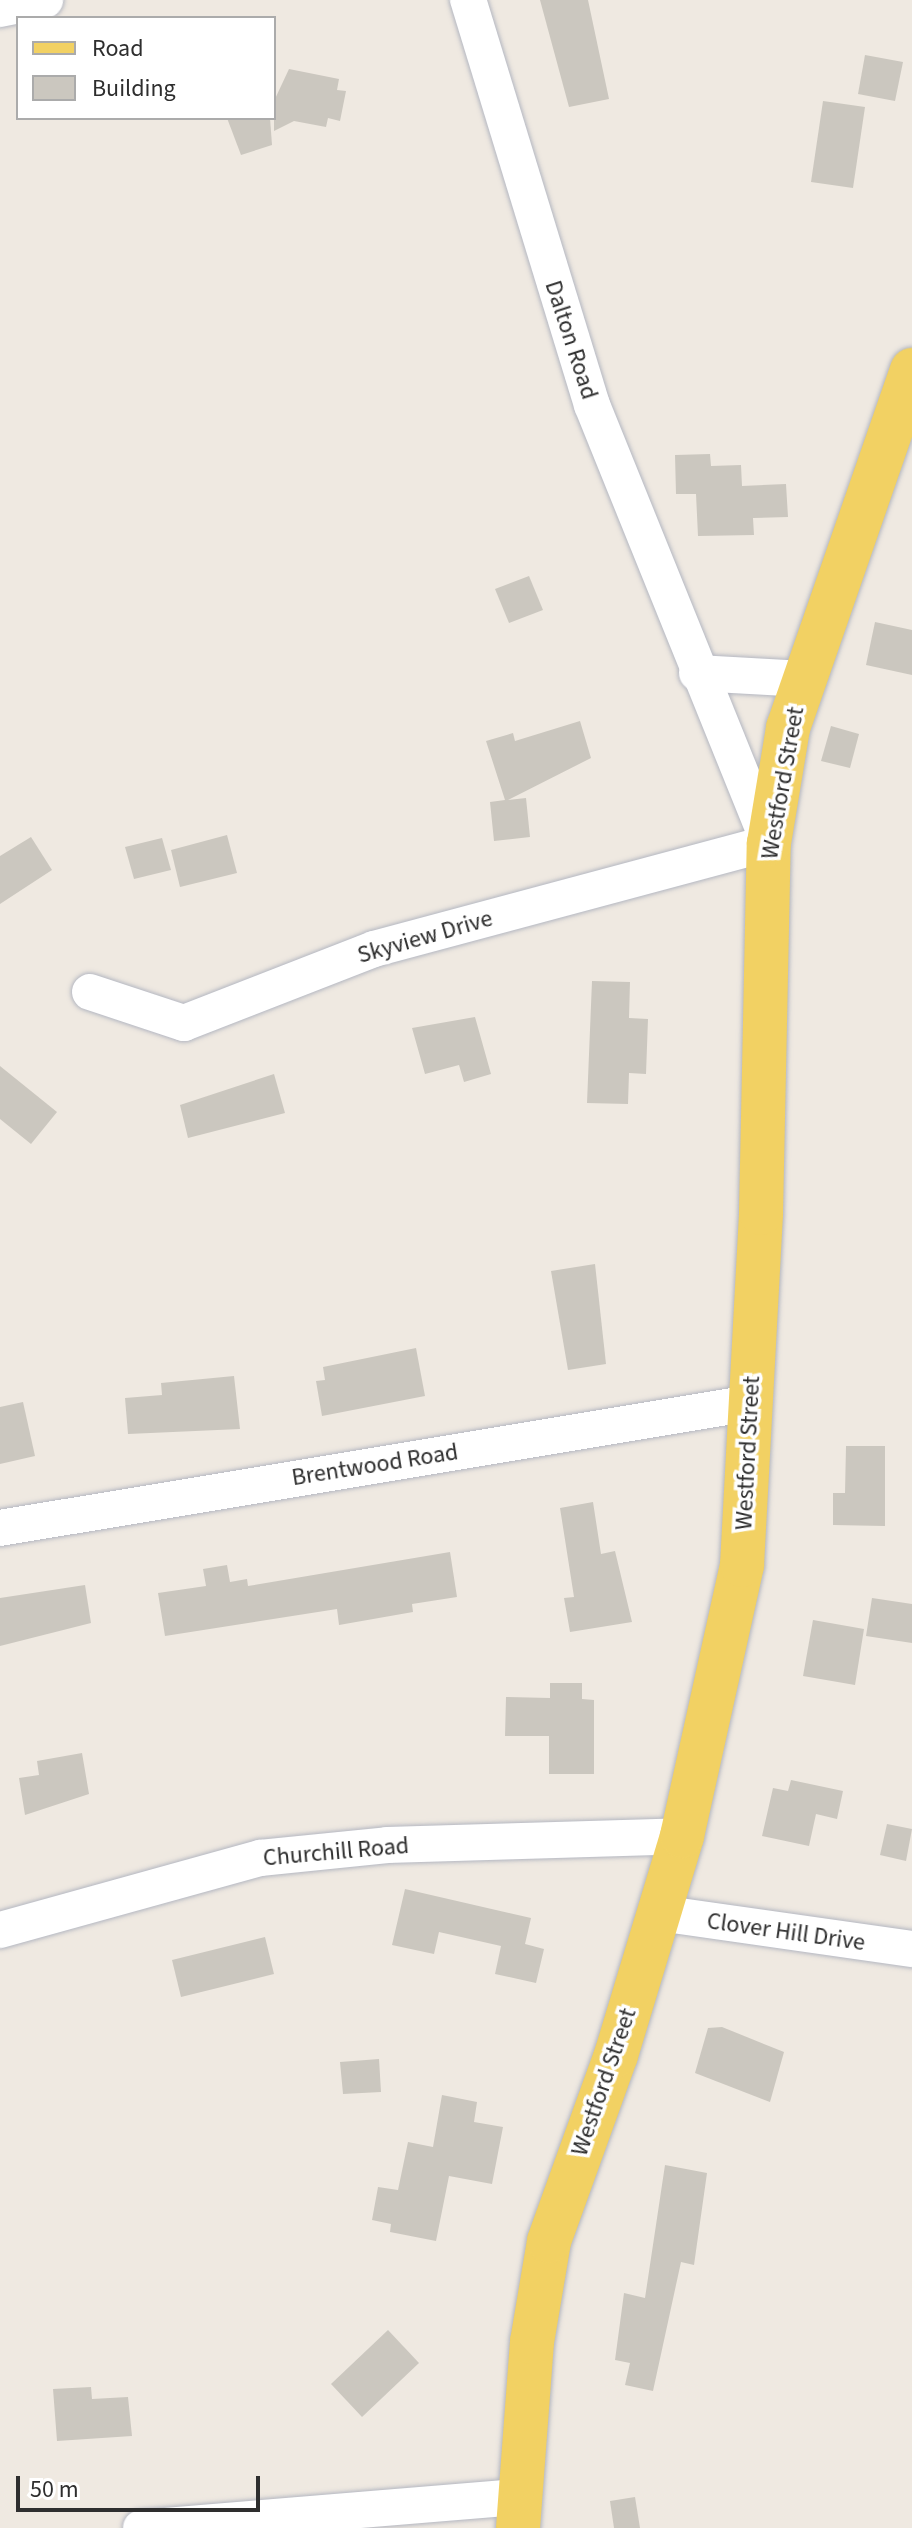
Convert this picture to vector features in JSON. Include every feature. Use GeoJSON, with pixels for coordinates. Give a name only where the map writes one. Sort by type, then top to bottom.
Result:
{"type":"FeatureCollection","features":[{"type":"Feature","properties":{"kind":"main road","name":"Westford Street"},"geometry":{"type":"LineString","coordinates":[[520,2512],[528,2372],[549,2241],[682,1836],[742,1565],[751,1403],[769,843],[804,679],[912,370]]}},
{"type":"Feature","properties":{"kind":"street"},"geometry":{"type":"LineString","coordinates":[[0,9],[45,0]]}},
{"type":"Feature","properties":{"kind":"street","name":"Dalton Road"},"geometry":{"type":"LineString","coordinates":[[468,0],[592,405],[697,673],[769,843]]}},
{"type":"Feature","properties":{"kind":"street"},"geometry":{"type":"LineString","coordinates":[[697,673],[804,679]]}},
{"type":"Feature","properties":{"kind":"street","name":"Skyview Drive"},"geometry":{"type":"LineString","coordinates":[[90,992],[184,1023],[374,949],[769,843]]}},
{"type":"Feature","properties":{"kind":"street","name":"Brentwood Road"},"geometry":{"type":"LineString","coordinates":[[0,1528],[751,1403]]}},
{"type":"Feature","properties":{"kind":"street","name":"Churchill Road"},"geometry":{"type":"LineString","coordinates":[[0,1930],[260,1858],[387,1845],[682,1836]]}},
{"type":"Feature","properties":{"kind":"street","name":"Clover Hill Drive"},"geometry":{"type":"LineString","coordinates":[[659,1913],[912,1949]]}},
{"type":"Feature","properties":{"kind":"street"},"geometry":{"type":"LineString","coordinates":[[141,2528],[520,2512]]}},
{"type":"Feature","properties":{"kind":"building"},"geometry":{"type":"Polygon","coordinates":[[[540,0],[588,0],[609,99],[569,107],[540,0]]]}},
{"type":"Feature","properties":{"kind":"building"},"geometry":{"type":"Polygon","coordinates":[[[865,55],[903,62],[895,101],[858,94],[865,55]]]}},
{"type":"Feature","properties":{"kind":"building"},"geometry":{"type":"Polygon","coordinates":[[[289,69],[339,79],[337,90],[346,91],[340,121],[328,118],[326,127],[294,121],[274,131],[276,97],[289,69]]]}},
{"type":"Feature","properties":{"kind":"building"},"geometry":{"type":"Polygon","coordinates":[[[823,101],[865,107],[853,188],[811,182],[823,101]]]}},
{"type":"Feature","properties":{"kind":"building"},"geometry":{"type":"Polygon","coordinates":[[[228,120],[270,120],[272,145],[241,155],[228,120]]]}},
{"type":"Feature","properties":{"kind":"building"},"geometry":{"type":"Polygon","coordinates":[[[710,454],[711,466],[741,465],[742,486],[786,484],[788,517],[753,518],[754,535],[698,536],[696,494],[676,494],[675,455],[710,454]]]}},
{"type":"Feature","properties":{"kind":"building"},"geometry":{"type":"Polygon","coordinates":[[[529,576],[543,610],[509,623],[495,589],[529,576]]]}},
{"type":"Feature","properties":{"kind":"building"},"geometry":{"type":"Polygon","coordinates":[[[875,622],[912,630],[912,675],[866,665],[875,622]]]}},
{"type":"Feature","properties":{"kind":"building"},"geometry":{"type":"Polygon","coordinates":[[[580,721],[591,758],[508,800],[526,798],[530,837],[494,841],[490,802],[505,800],[486,741],[513,733],[515,741],[580,721]]]}},
{"type":"Feature","properties":{"kind":"building"},"geometry":{"type":"Polygon","coordinates":[[[831,726],[859,734],[850,768],[821,761],[831,726]]]}},
{"type":"Feature","properties":{"kind":"building"},"geometry":{"type":"Polygon","coordinates":[[[227,835],[237,873],[180,887],[171,850],[227,835]]]}},
{"type":"Feature","properties":{"kind":"building"},"geometry":{"type":"Polygon","coordinates":[[[31,837],[52,870],[0,904],[0,856],[31,837]]]}},
{"type":"Feature","properties":{"kind":"building"},"geometry":{"type":"Polygon","coordinates":[[[162,838],[171,870],[134,879],[125,847],[162,838]]]}},
{"type":"Feature","properties":{"kind":"building"},"geometry":{"type":"Polygon","coordinates":[[[592,981],[630,982],[629,1018],[648,1019],[646,1074],[629,1073],[628,1104],[587,1103],[592,981]]]}},
{"type":"Feature","properties":{"kind":"building"},"geometry":{"type":"Polygon","coordinates":[[[475,1017],[491,1074],[464,1082],[459,1065],[425,1074],[412,1028],[475,1017]]]}},
{"type":"Feature","properties":{"kind":"building"},"geometry":{"type":"Polygon","coordinates":[[[0,1066],[57,1112],[31,1144],[0,1119],[0,1066]]]}},
{"type":"Feature","properties":{"kind":"building"},"geometry":{"type":"Polygon","coordinates":[[[274,1074],[285,1113],[188,1138],[180,1105],[274,1074]]]}},
{"type":"Feature","properties":{"kind":"building"},"geometry":{"type":"Polygon","coordinates":[[[595,1264],[606,1364],[568,1370],[551,1271],[595,1264]]]}},
{"type":"Feature","properties":{"kind":"building"},"geometry":{"type":"Polygon","coordinates":[[[416,1348],[425,1396],[322,1416],[316,1381],[325,1380],[323,1367],[416,1348]]]}},
{"type":"Feature","properties":{"kind":"building"},"geometry":{"type":"Polygon","coordinates":[[[234,1376],[240,1429],[128,1434],[125,1398],[162,1395],[161,1383],[234,1376]]]}},
{"type":"Feature","properties":{"kind":"building"},"geometry":{"type":"Polygon","coordinates":[[[23,1402],[35,1456],[0,1464],[0,1407],[23,1402]]]}},
{"type":"Feature","properties":{"kind":"building"},"geometry":{"type":"Polygon","coordinates":[[[846,1446],[885,1446],[885,1526],[833,1525],[833,1493],[845,1493],[846,1446]]]}},
{"type":"Feature","properties":{"kind":"building"},"geometry":{"type":"Polygon","coordinates":[[[593,1502],[601,1554],[615,1551],[632,1622],[570,1632],[564,1598],[574,1597],[560,1508],[593,1502]]]}},
{"type":"Feature","properties":{"kind":"building"},"geometry":{"type":"Polygon","coordinates":[[[450,1552],[457,1597],[412,1604],[413,1612],[339,1625],[337,1609],[165,1636],[158,1593],[206,1586],[203,1569],[227,1565],[230,1582],[247,1579],[248,1586],[450,1552]]]}},
{"type":"Feature","properties":{"kind":"building"},"geometry":{"type":"Polygon","coordinates":[[[85,1585],[91,1623],[0,1646],[0,1598],[85,1585]]]}},
{"type":"Feature","properties":{"kind":"building"},"geometry":{"type":"Polygon","coordinates":[[[872,1598],[912,1604],[912,1643],[866,1636],[872,1598]]]}},
{"type":"Feature","properties":{"kind":"building"},"geometry":{"type":"Polygon","coordinates":[[[813,1620],[864,1629],[855,1685],[803,1676],[813,1620]]]}},
{"type":"Feature","properties":{"kind":"building"},"geometry":{"type":"Polygon","coordinates":[[[550,1683],[582,1683],[582,1699],[594,1700],[594,1774],[549,1774],[549,1736],[505,1736],[506,1697],[550,1698],[550,1683]]]}},
{"type":"Feature","properties":{"kind":"building"},"geometry":{"type":"Polygon","coordinates":[[[82,1753],[89,1794],[25,1815],[19,1778],[39,1775],[37,1761],[82,1753]]]}},
{"type":"Feature","properties":{"kind":"building"},"geometry":{"type":"Polygon","coordinates":[[[791,1780],[843,1791],[837,1819],[816,1814],[809,1846],[762,1836],[773,1788],[788,1791],[791,1780]]]}},
{"type":"Feature","properties":{"kind":"building"},"geometry":{"type":"Polygon","coordinates":[[[887,1824],[912,1829],[906,1861],[880,1855],[887,1824]]]}},
{"type":"Feature","properties":{"kind":"building"},"geometry":{"type":"Polygon","coordinates":[[[405,1889],[531,1918],[525,1944],[544,1949],[536,1983],[495,1974],[501,1946],[439,1932],[434,1954],[392,1945],[405,1889]]]}},
{"type":"Feature","properties":{"kind":"building"},"geometry":{"type":"Polygon","coordinates":[[[265,1937],[274,1974],[181,1997],[172,1960],[265,1937]]]}},
{"type":"Feature","properties":{"kind":"building"},"geometry":{"type":"Polygon","coordinates":[[[722,2027],[784,2052],[770,2102],[695,2073],[708,2028],[722,2027]]]}},
{"type":"Feature","properties":{"kind":"building"},"geometry":{"type":"Polygon","coordinates":[[[379,2059],[381,2092],[343,2094],[340,2062],[379,2059]]]}},
{"type":"Feature","properties":{"kind":"building"},"geometry":{"type":"Polygon","coordinates":[[[442,2095],[477,2102],[474,2122],[503,2127],[492,2184],[449,2176],[436,2241],[390,2232],[391,2224],[372,2220],[378,2187],[398,2190],[408,2142],[433,2147],[442,2095]]]}},
{"type":"Feature","properties":{"kind":"building"},"geometry":{"type":"Polygon","coordinates":[[[665,2165],[707,2173],[694,2265],[681,2262],[653,2391],[625,2385],[630,2363],[615,2360],[624,2293],[645,2298],[665,2165]]]}},
{"type":"Feature","properties":{"kind":"building"},"geometry":{"type":"Polygon","coordinates":[[[388,2330],[419,2363],[362,2417],[331,2384],[388,2330]]]}},
{"type":"Feature","properties":{"kind":"building"},"geometry":{"type":"Polygon","coordinates":[[[91,2387],[92,2399],[128,2397],[132,2436],[57,2441],[53,2389],[91,2387]]]}},
{"type":"Feature","properties":{"kind":"building"},"geometry":{"type":"Polygon","coordinates":[[[635,2497],[640,2528],[614,2528],[610,2501],[635,2497]]]}}]}
